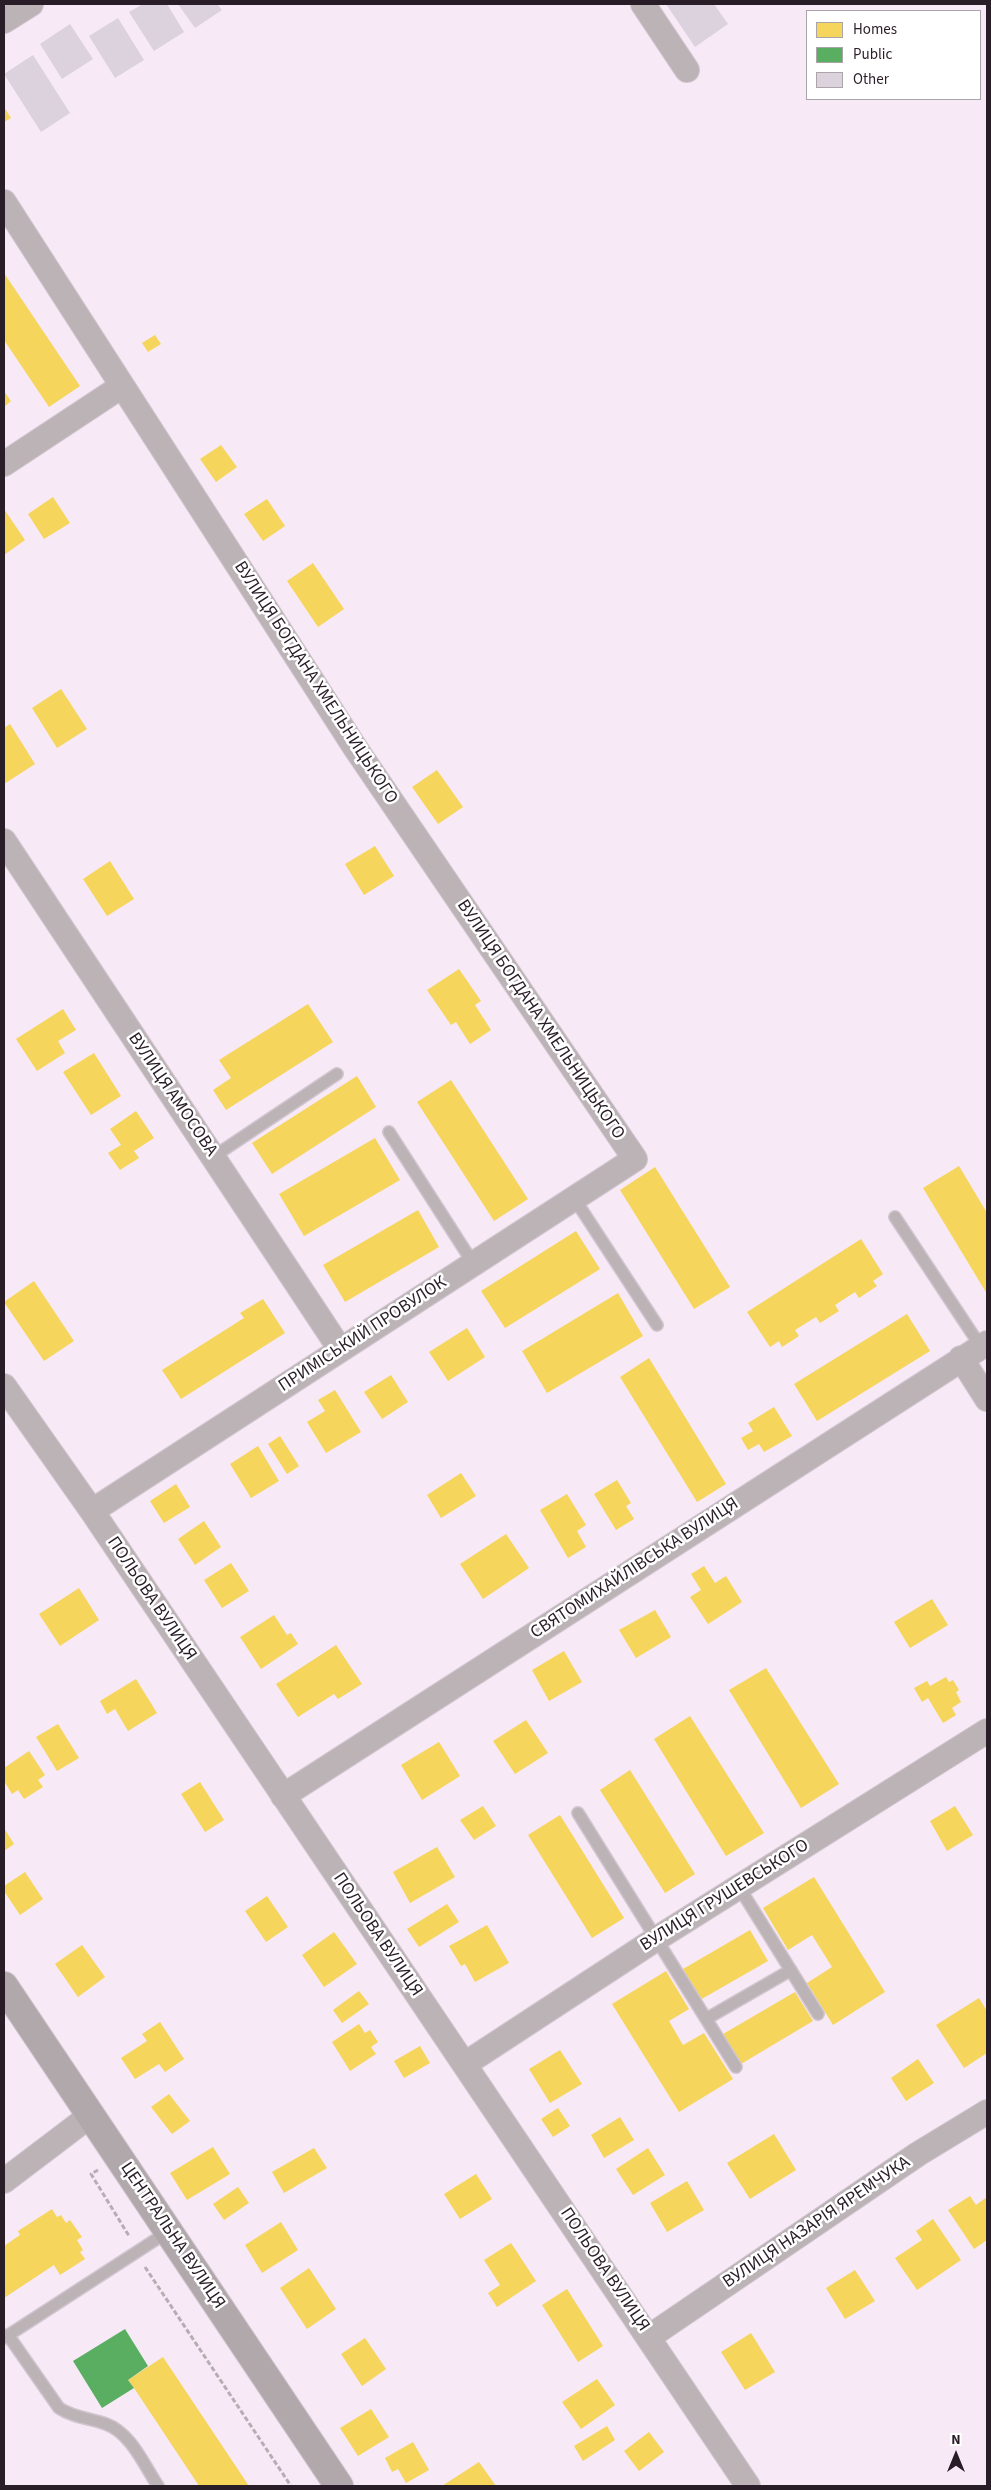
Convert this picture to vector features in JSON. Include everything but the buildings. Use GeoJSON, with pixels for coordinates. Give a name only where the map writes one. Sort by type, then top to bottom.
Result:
{"type":"FeatureCollection","features":[{"type":"Feature","properties":{"kind":"main road","name":"ЦЕНТРАЛЬНА ВУЛИЦЯ"},"geometry":{"type":"LineString","coordinates":[[4,1986],[339,2486]]}},
{"type":"Feature","properties":{"kind":"street"},"geometry":{"type":"LineString","coordinates":[[4,22],[31,4]]}},
{"type":"Feature","properties":{"kind":"street"},"geometry":{"type":"LineString","coordinates":[[643,4],[687,70]]}},
{"type":"Feature","properties":{"kind":"street","name":"ВУЛИЦЯ БОГДАНА ХМЕЛЬНИЦЬКОГО"},"geometry":{"type":"LineString","coordinates":[[4,202],[356,749],[635,1159]]}},
{"type":"Feature","properties":{"kind":"street"},"geometry":{"type":"LineString","coordinates":[[4,464],[122,386]]}},
{"type":"Feature","properties":{"kind":"street","name":"ВУЛИЦЯ АМОСОВА"},"geometry":{"type":"LineString","coordinates":[[4,841],[340,1349]]}},
{"type":"Feature","properties":{"kind":"street","name":"ПРИМІСЬКИЙ ПРОВУЛОК"},"geometry":{"type":"LineString","coordinates":[[92,1511],[635,1159]]}},
{"type":"Feature","properties":{"kind":"street"},"geometry":{"type":"LineString","coordinates":[[976,1349],[987,1399]]}},
{"type":"Feature","properties":{"kind":"street","name":"СВЯТОМИХАЙЛІВСЬКА ВУЛИЦЯ"},"geometry":{"type":"LineString","coordinates":[[283,1796],[976,1349]]}},
{"type":"Feature","properties":{"kind":"street","name":"ПОЛЬОВА ВУЛИЦЯ"},"geometry":{"type":"LineString","coordinates":[[4,1386],[92,1511],[748,2486]]}},
{"type":"Feature","properties":{"kind":"street","name":"ВУЛИЦЯ ГРУШЕВСЬКОГО"},"geometry":{"type":"LineString","coordinates":[[465,2064],[656,1939],[987,1731]]}},
{"type":"Feature","properties":{"kind":"street","name":"ВУЛИЦЯ НАЗАРІЯ ЯРЕМЧУКА"},"geometry":{"type":"LineString","coordinates":[[649,2337],[918,2154],[987,2112]]}},
{"type":"Feature","properties":{"kind":"street"},"geometry":{"type":"LineString","coordinates":[[4,2180],[91,2116]]}},
{"type":"Feature","properties":{"kind":"lane"},"geometry":{"type":"LineString","coordinates":[[213,1157],[337,1074]]}},
{"type":"Feature","properties":{"kind":"lane"},"geometry":{"type":"LineString","coordinates":[[388,1132],[474,1263]]}},
{"type":"Feature","properties":{"kind":"lane"},"geometry":{"type":"LineString","coordinates":[[574,1198],[657,1325]]}},
{"type":"Feature","properties":{"kind":"lane"},"geometry":{"type":"LineString","coordinates":[[895,1217],[976,1349]]}},
{"type":"Feature","properties":{"kind":"lane"},"geometry":{"type":"LineString","coordinates":[[578,1814],[736,2067]]}},
{"type":"Feature","properties":{"kind":"lane"},"geometry":{"type":"LineString","coordinates":[[739,1887],[818,2014]]}},
{"type":"Feature","properties":{"kind":"lane"},"geometry":{"type":"LineString","coordinates":[[706,2019],[791,1970]]}},
{"type":"Feature","properties":{"kind":"lane"},"geometry":{"type":"LineString","coordinates":[[158,2486],[119,2430],[106,2424],[69,2415],[59,2408],[6,2337],[169,2231]]}},
{"type":"Feature","properties":{"kind":"path"},"geometry":{"type":"LineString","coordinates":[[96,2161],[100,2168],[91,2174],[130,2236]]}},
{"type":"Feature","properties":{"kind":"path"},"geometry":{"type":"LineString","coordinates":[[145,2267],[291,2486]]}}]}
